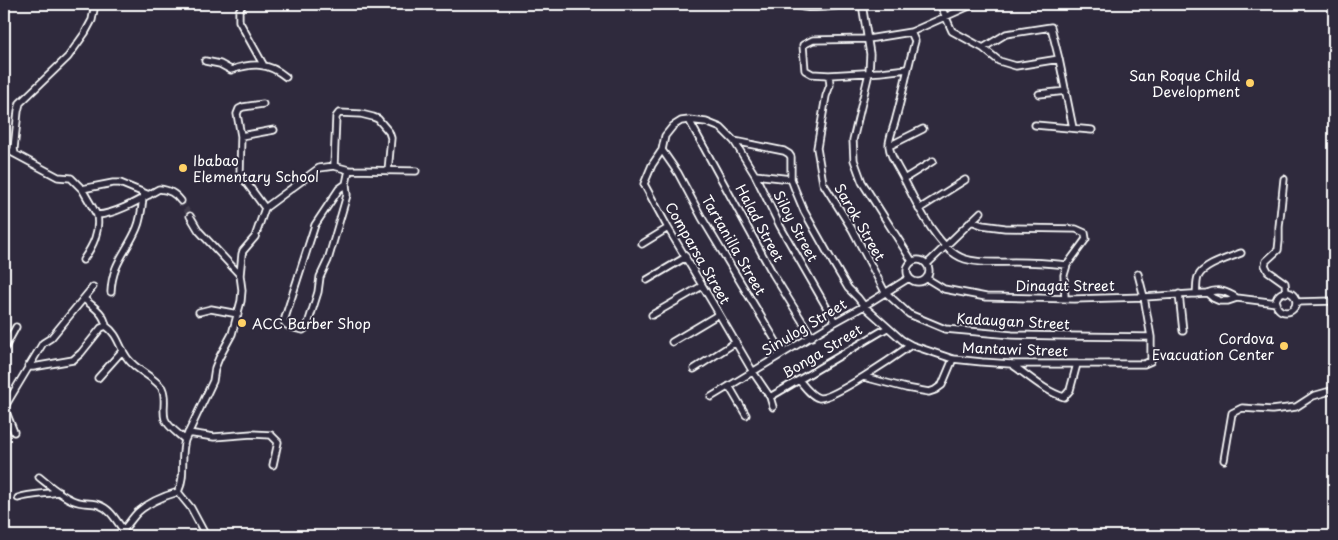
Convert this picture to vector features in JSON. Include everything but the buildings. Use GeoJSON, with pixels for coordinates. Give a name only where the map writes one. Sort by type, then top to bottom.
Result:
{"type":"FeatureCollection","features":[{"type":"Feature","properties":{"kind":"street"},"geometry":{"type":"LineString","coordinates":[[15,154],[20,103],[68,57],[89,26],[95,4]]}},
{"type":"Feature","properties":{"kind":"street"},"geometry":{"type":"LineString","coordinates":[[243,4],[239,11],[239,21],[264,66]]}},
{"type":"Feature","properties":{"kind":"street"},"geometry":{"type":"LineString","coordinates":[[793,4],[822,7],[851,4]]}},
{"type":"Feature","properties":{"kind":"street"},"geometry":{"type":"LineString","coordinates":[[862,4],[870,54],[869,73],[853,140],[854,160],[862,182],[912,261]]}},
{"type":"Feature","properties":{"kind":"street"},"geometry":{"type":"LineString","coordinates":[[940,4],[952,31],[983,48],[999,62],[1016,66],[1059,60]]}},
{"type":"Feature","properties":{"kind":"street"},"geometry":{"type":"LineString","coordinates":[[907,69],[869,73],[812,74],[805,70],[803,45],[813,40],[868,39],[911,32],[973,4]]}},
{"type":"Feature","properties":{"kind":"street"},"geometry":{"type":"LineString","coordinates":[[983,48],[1006,34],[1051,27],[1073,128]]}},
{"type":"Feature","properties":{"kind":"street"},"geometry":{"type":"LineString","coordinates":[[911,32],[915,41],[889,146],[892,157],[926,221],[945,246],[965,259],[992,263],[1054,263],[1067,266]]}},
{"type":"Feature","properties":{"kind":"street"},"geometry":{"type":"LineString","coordinates":[[205,61],[220,64],[231,70],[240,66],[272,67],[286,77]]}},
{"type":"Feature","properties":{"kind":"street","name":"Sarok Street"},"geometry":{"type":"LineString","coordinates":[[830,75],[830,84],[826,96],[817,148],[823,183],[852,230],[885,292]]}},
{"type":"Feature","properties":{"kind":"street"},"geometry":{"type":"LineString","coordinates":[[1039,94],[1066,91]]}},
{"type":"Feature","properties":{"kind":"street"},"geometry":{"type":"LineString","coordinates":[[263,104],[243,106],[237,114],[240,136],[240,174],[265,208]]}},
{"type":"Feature","properties":{"kind":"street"},"geometry":{"type":"LineString","coordinates":[[334,166],[336,117],[339,113],[361,114],[378,120],[389,132],[391,138],[388,171]]}},
{"type":"Feature","properties":{"kind":"street"},"geometry":{"type":"LineString","coordinates":[[689,120],[706,122],[721,128],[734,141]]}},
{"type":"Feature","properties":{"kind":"street","name":"Comparsa Street"},"geometry":{"type":"LineString","coordinates":[[689,120],[681,121],[673,126],[665,136],[662,150],[652,165],[644,184],[702,286],[770,397],[773,407]]}},
{"type":"Feature","properties":{"kind":"street","name":"Halad Street"},"geometry":{"type":"LineString","coordinates":[[689,120],[773,274],[812,337]]}},
{"type":"Feature","properties":{"kind":"street"},"geometry":{"type":"LineString","coordinates":[[1035,125],[1092,130]]}},
{"type":"Feature","properties":{"kind":"street"},"geometry":{"type":"LineString","coordinates":[[889,146],[923,129]]}},
{"type":"Feature","properties":{"kind":"street"},"geometry":{"type":"LineString","coordinates":[[240,136],[274,130]]}},
{"type":"Feature","properties":{"kind":"street","name":"Siloy Street"},"geometry":{"type":"LineString","coordinates":[[734,141],[755,175],[780,226],[835,322]]}},
{"type":"Feature","properties":{"kind":"street","name":"Mantawi Street"},"geometry":{"type":"LineString","coordinates":[[734,141],[787,152],[792,161],[791,179],[804,211],[848,288],[887,328],[911,346],[952,359],[1011,364],[1144,364],[1151,361],[1151,337],[1138,274]]}},
{"type":"Feature","properties":{"kind":"street"},"geometry":{"type":"LineString","coordinates":[[4,148],[58,177],[71,178],[82,189],[97,215],[97,232],[92,247],[84,260]]}},
{"type":"Feature","properties":{"kind":"street","name":"Tartanilla Street"},"geometry":{"type":"LineString","coordinates":[[662,150],[678,173],[702,218],[783,353]]}},
{"type":"Feature","properties":{"kind":"street"},"geometry":{"type":"LineString","coordinates":[[904,179],[933,161]]}},
{"type":"Feature","properties":{"kind":"street"},"geometry":{"type":"LineString","coordinates":[[178,492],[182,481],[182,449],[212,381],[215,368],[232,334],[241,301],[240,276],[243,251],[255,237],[265,208],[319,168],[334,166],[348,170],[416,171]]}},
{"type":"Feature","properties":{"kind":"street"},"geometry":{"type":"LineString","coordinates":[[346,184],[339,189],[315,225],[284,321],[287,326],[303,330],[307,326],[318,292],[320,277],[328,260],[347,195],[348,170]]}},
{"type":"Feature","properties":{"kind":"street"},"geometry":{"type":"LineString","coordinates":[[755,175],[791,179]]}},
{"type":"Feature","properties":{"kind":"street"},"geometry":{"type":"LineString","coordinates":[[1284,179],[1279,227],[1280,241],[1278,250],[1266,261],[1265,265],[1268,270],[1285,283],[1286,293]]}},
{"type":"Feature","properties":{"kind":"street"},"geometry":{"type":"LineString","coordinates":[[919,209],[965,180]]}},
{"type":"Feature","properties":{"kind":"street"},"geometry":{"type":"LineString","coordinates":[[82,189],[120,183],[146,196]]}},
{"type":"Feature","properties":{"kind":"street"},"geometry":{"type":"LineString","coordinates":[[97,215],[109,213],[159,189],[173,193],[180,201]]}},
{"type":"Feature","properties":{"kind":"street"},"geometry":{"type":"LineString","coordinates":[[111,292],[115,271],[138,226],[146,196]]}},
{"type":"Feature","properties":{"kind":"street"},"geometry":{"type":"LineString","coordinates":[[927,264],[981,212]]}},
{"type":"Feature","properties":{"kind":"street"},"geometry":{"type":"LineString","coordinates":[[190,216],[198,231],[240,276]]}},
{"type":"Feature","properties":{"kind":"street"},"geometry":{"type":"LineString","coordinates":[[971,221],[982,226],[1076,229],[1085,233],[1086,239],[1067,266],[1064,275],[1066,299]]}},
{"type":"Feature","properties":{"kind":"street"},"geometry":{"type":"LineString","coordinates":[[642,244],[668,228]]}},
{"type":"Feature","properties":{"kind":"street"},"geometry":{"type":"LineString","coordinates":[[1196,294],[1198,279],[1201,273],[1207,268],[1241,253]]}},
{"type":"Feature","properties":{"kind":"street"},"geometry":{"type":"LineString","coordinates":[[647,280],[686,257]]}},
{"type":"Feature","properties":{"kind":"street"},"geometry":{"type":"LineString","coordinates":[[922,260],[927,264],[929,271],[924,280],[916,282],[909,278],[907,270],[912,261],[922,260]]}},
{"type":"Feature","properties":{"kind":"street","name":"Sinulog Street"},"geometry":{"type":"LineString","coordinates":[[710,397],[909,278]]}},
{"type":"Feature","properties":{"kind":"street","name":"Dinagat Street"},"geometry":{"type":"LineString","coordinates":[[926,278],[944,289],[986,297],[1066,299],[1144,297],[1207,294],[1214,290],[1220,290],[1237,298],[1277,303]]}},
{"type":"Feature","properties":{"kind":"street"},"geometry":{"type":"LineString","coordinates":[[652,315],[702,286]]}},
{"type":"Feature","properties":{"kind":"street"},"geometry":{"type":"LineString","coordinates":[[14,432],[4,407],[43,343],[51,338],[93,287]]}},
{"type":"Feature","properties":{"kind":"street","name":"Kadaugan Street"},"geometry":{"type":"LineString","coordinates":[[885,292],[909,314],[945,329],[1021,335],[1151,337]]}},
{"type":"Feature","properties":{"kind":"street"},"geometry":{"type":"LineString","coordinates":[[1286,293],[1296,298],[1296,302],[1293,309],[1287,312],[1281,310],[1277,303],[1280,295],[1286,293]]}},
{"type":"Feature","properties":{"kind":"street"},"geometry":{"type":"LineString","coordinates":[[1179,294],[1183,331]]}},
{"type":"Feature","properties":{"kind":"street","name":"Dinagat Street"},"geometry":{"type":"LineString","coordinates":[[1207,294],[1220,301],[1237,298]]}},
{"type":"Feature","properties":{"kind":"street"},"geometry":{"type":"LineString","coordinates":[[84,299],[102,314],[106,326],[121,345],[128,360],[162,388],[164,392],[165,418],[168,424],[185,440]]}},
{"type":"Feature","properties":{"kind":"street"},"geometry":{"type":"LineString","coordinates":[[1296,302],[1334,301]]}},
{"type":"Feature","properties":{"kind":"street"},"geometry":{"type":"LineString","coordinates":[[199,312],[211,309],[238,314]]}},
{"type":"Feature","properties":{"kind":"street"},"geometry":{"type":"LineString","coordinates":[[672,342],[719,314]]}},
{"type":"Feature","properties":{"kind":"street"},"geometry":{"type":"LineString","coordinates":[[28,366],[33,367],[73,360],[101,328],[106,326]]}},
{"type":"Feature","properties":{"kind":"street"},"geometry":{"type":"LineString","coordinates":[[4,349],[16,327]]}},
{"type":"Feature","properties":{"kind":"street","name":"Bonga Street"},"geometry":{"type":"LineString","coordinates":[[770,397],[887,328]]}},
{"type":"Feature","properties":{"kind":"street"},"geometry":{"type":"LineString","coordinates":[[694,369],[736,342]]}},
{"type":"Feature","properties":{"kind":"street"},"geometry":{"type":"LineString","coordinates":[[799,380],[817,398],[826,398],[864,377],[911,346]]}},
{"type":"Feature","properties":{"kind":"street"},"geometry":{"type":"LineString","coordinates":[[98,378],[123,350]]}},
{"type":"Feature","properties":{"kind":"street"},"geometry":{"type":"LineString","coordinates":[[864,377],[929,392],[936,390],[942,385],[952,359]]}},
{"type":"Feature","properties":{"kind":"street"},"geometry":{"type":"LineString","coordinates":[[1011,364],[1056,395],[1064,397],[1070,390],[1077,364]]}},
{"type":"Feature","properties":{"kind":"street"},"geometry":{"type":"LineString","coordinates":[[729,386],[746,414]]}},
{"type":"Feature","properties":{"kind":"street"},"geometry":{"type":"LineString","coordinates":[[1224,460],[1232,413],[1242,408],[1272,410],[1296,407],[1313,396],[1334,390]]}},
{"type":"Feature","properties":{"kind":"street"},"geometry":{"type":"LineString","coordinates":[[188,433],[214,437],[252,434],[271,435],[278,442],[273,466]]}},
{"type":"Feature","properties":{"kind":"street"},"geometry":{"type":"LineString","coordinates":[[39,477],[74,501],[82,504],[98,504],[106,509],[124,531]]}},
{"type":"Feature","properties":{"kind":"street"},"geometry":{"type":"LineString","coordinates":[[18,498],[27,495],[35,496],[59,492]]}},
{"type":"Feature","properties":{"kind":"street"},"geometry":{"type":"LineString","coordinates":[[117,536],[124,531],[138,512],[159,498],[178,492]]}},
{"type":"Feature","properties":{"kind":"street"},"geometry":{"type":"LineString","coordinates":[[178,492],[191,508],[206,536]]}},
{"type":"Feature","properties":{"kind":"tunnel"},"geometry":{"type":"LineString","coordinates":[[181,201],[190,216]]}},
{"type":"Feature","properties":{"kind":"place","name":"San Roque Child Development"},"geometry":{"type":"Point","coordinates":[1250,83]}},
{"type":"Feature","properties":{"kind":"place","name":"Ibabao Elementary School"},"geometry":{"type":"Point","coordinates":[183,168]}},
{"type":"Feature","properties":{"kind":"place","name":"ACC Barber Shop"},"geometry":{"type":"Point","coordinates":[242,323]}},
{"type":"Feature","properties":{"kind":"place","name":"Cordova Evacuation Center"},"geometry":{"type":"Point","coordinates":[1284,346]}}]}
